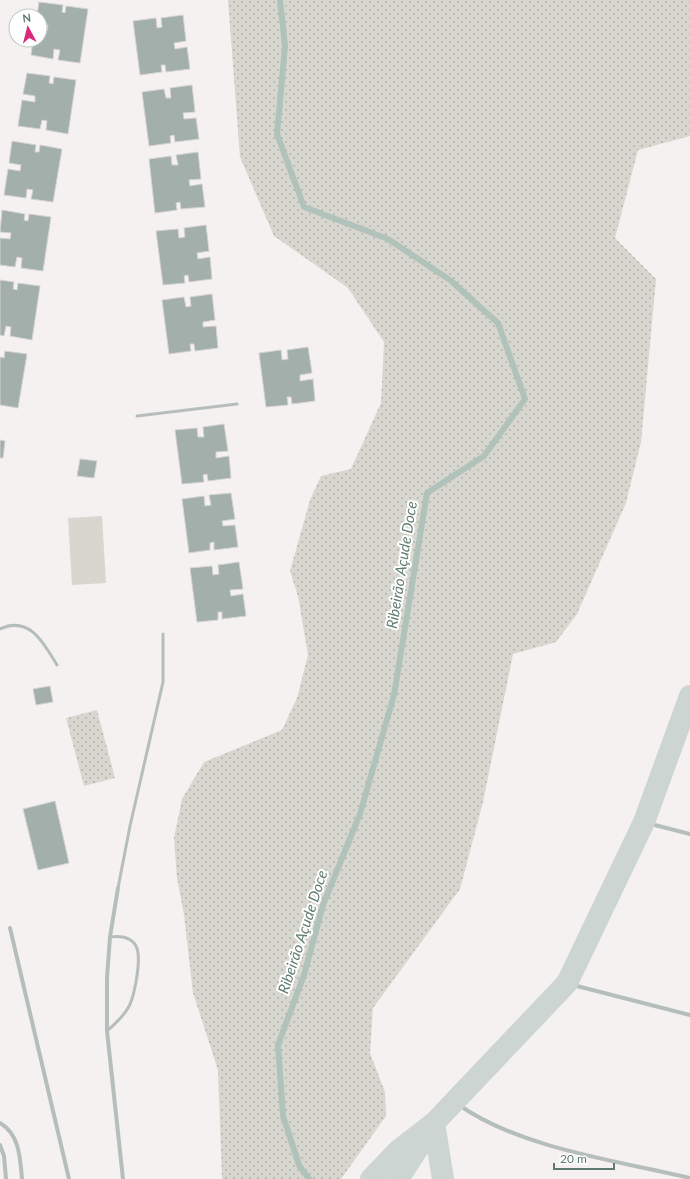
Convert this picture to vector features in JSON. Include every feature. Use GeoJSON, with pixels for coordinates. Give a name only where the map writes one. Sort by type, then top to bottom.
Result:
{"type":"FeatureCollection","features":[{"type":"Feature","properties":{"kind":"street"},"geometry":{"type":"LineString","coordinates":[[398,1179],[434,1123],[567,983],[644,822],[690,696]]}},
{"type":"Feature","properties":{"kind":"street"},"geometry":{"type":"LineString","coordinates":[[644,822],[690,834]]}},
{"type":"Feature","properties":{"kind":"street"},"geometry":{"type":"LineString","coordinates":[[118,888],[110,937],[107,977],[107,1031],[124,1179]]}},
{"type":"Feature","properties":{"kind":"street"},"geometry":{"type":"LineString","coordinates":[[10,928],[69,1179]]}},
{"type":"Feature","properties":{"kind":"street"},"geometry":{"type":"LineString","coordinates":[[567,983],[690,1014]]}},
{"type":"Feature","properties":{"kind":"street"},"geometry":{"type":"LineString","coordinates":[[454,1101],[475,1116],[546,1145],[690,1178]]}},
{"type":"Feature","properties":{"kind":"street"},"geometry":{"type":"LineString","coordinates":[[0,1123],[10,1131],[16,1140],[19,1149],[22,1179]]}},
{"type":"Feature","properties":{"kind":"street"},"geometry":{"type":"LineString","coordinates":[[371,1179],[399,1150],[434,1123]]}},
{"type":"Feature","properties":{"kind":"street"},"geometry":{"type":"LineString","coordinates":[[434,1123],[443,1179]]}},
{"type":"Feature","properties":{"kind":"street"},"geometry":{"type":"LineString","coordinates":[[0,1145],[4,1156],[6,1179]]}},
{"type":"Feature","properties":{"kind":"lane"},"geometry":{"type":"LineString","coordinates":[[137,416],[237,404]]}},
{"type":"Feature","properties":{"kind":"lane"},"geometry":{"type":"LineString","coordinates":[[0,629],[18,626],[32,631],[41,638],[57,665]]}},
{"type":"Feature","properties":{"kind":"lane"},"geometry":{"type":"LineString","coordinates":[[118,888],[130,826],[163,682],[163,634]]}},
{"type":"Feature","properties":{"kind":"lane"},"geometry":{"type":"LineString","coordinates":[[107,1031],[121,1018],[132,999],[140,960],[136,948],[131,942],[125,938],[110,937]]}},
{"type":"Feature","properties":{"kind":"shaded area"},"geometry":{"type":"Polygon","coordinates":[[[228,0],[690,0],[690,136],[638,150],[615,238],[656,279],[641,442],[626,503],[577,614],[556,642],[513,654],[483,802],[460,889],[373,1008],[370,1053],[385,1092],[386,1116],[341,1179],[222,1179],[218,1070],[193,993],[184,915],[177,878],[174,838],[182,799],[204,762],[282,730],[297,698],[308,655],[298,596],[290,571],[310,500],[321,476],[351,469],[381,403],[384,342],[348,288],[274,236],[240,157],[228,0]]]}},
{"type":"Feature","properties":{"kind":"shaded area"},"geometry":{"type":"Polygon","coordinates":[[[102,516],[106,583],[72,585],[68,518],[102,516]]]}},
{"type":"Feature","properties":{"kind":"shaded area"},"geometry":{"type":"Polygon","coordinates":[[[97,710],[115,778],[84,786],[66,718],[97,710]]]}},
{"type":"Feature","properties":{"kind":"building"},"geometry":{"type":"Polygon","coordinates":[[[39,2],[63,5],[62,12],[65,13],[66,6],[88,9],[80,63],[58,60],[60,50],[54,49],[53,59],[31,55],[32,48],[48,48],[48,8],[38,8],[39,2]]]}},
{"type":"Feature","properties":{"kind":"building"},"geometry":{"type":"Polygon","coordinates":[[[183,15],[186,41],[174,43],[175,49],[187,47],[190,69],[166,72],[165,65],[161,65],[162,72],[140,75],[133,21],[156,18],[157,28],[162,27],[161,18],[183,15]]]}},
{"type":"Feature","properties":{"kind":"building"},"geometry":{"type":"Polygon","coordinates":[[[27,73],[50,76],[49,83],[53,84],[54,77],[76,80],[68,134],[46,130],[47,121],[42,120],[40,129],[18,126],[22,100],[35,102],[35,96],[23,94],[27,73]]]}},
{"type":"Feature","properties":{"kind":"building"},"geometry":{"type":"Polygon","coordinates":[[[192,85],[195,112],[183,113],[184,119],[196,118],[199,139],[175,142],[174,135],[170,136],[171,143],[149,146],[142,92],[164,89],[166,98],[171,98],[170,88],[192,85]]]}},
{"type":"Feature","properties":{"kind":"building"},"geometry":{"type":"Polygon","coordinates":[[[12,141],[36,145],[35,152],[39,152],[40,145],[62,149],[53,202],[31,199],[33,190],[27,189],[26,198],[4,195],[8,169],[20,171],[21,165],[9,163],[12,141]]]}},
{"type":"Feature","properties":{"kind":"building"},"geometry":{"type":"Polygon","coordinates":[[[198,152],[201,179],[189,180],[190,186],[202,184],[205,207],[181,209],[180,202],[176,203],[177,210],[155,213],[149,159],[171,156],[172,165],[178,165],[176,155],[198,152]]]}},
{"type":"Feature","properties":{"kind":"building"},"geometry":{"type":"Polygon","coordinates":[[[2,210],[25,214],[24,220],[28,221],[29,214],[51,217],[43,271],[21,268],[22,258],[17,257],[15,267],[0,265],[0,238],[10,239],[11,233],[0,232],[2,210]]]}},
{"type":"Feature","properties":{"kind":"building"},"geometry":{"type":"Polygon","coordinates":[[[206,225],[209,251],[197,253],[198,259],[210,257],[212,279],[189,282],[188,275],[184,276],[185,283],[163,285],[156,231],[178,229],[179,238],[185,237],[184,228],[206,225]]]}},
{"type":"Feature","properties":{"kind":"building"},"geometry":{"type":"Polygon","coordinates":[[[0,280],[14,282],[13,289],[17,290],[18,283],[40,286],[32,340],[10,336],[11,327],[6,326],[4,336],[0,335],[0,280]]]}},
{"type":"Feature","properties":{"kind":"building"},"geometry":{"type":"Polygon","coordinates":[[[212,294],[215,320],[203,322],[203,327],[216,326],[218,348],[195,351],[194,344],[190,344],[191,351],[169,354],[162,300],[184,297],[186,307],[191,306],[190,297],[212,294]]]}},
{"type":"Feature","properties":{"kind":"building"},"geometry":{"type":"Polygon","coordinates":[[[308,347],[312,373],[300,375],[300,381],[313,379],[315,401],[292,404],[291,397],[287,397],[288,405],[266,407],[259,353],[281,350],[282,360],[288,359],[287,350],[308,347]]]}},
{"type":"Feature","properties":{"kind":"building"},"geometry":{"type":"Polygon","coordinates":[[[5,351],[27,354],[18,408],[0,405],[0,357],[4,358],[5,351]]]}},
{"type":"Feature","properties":{"kind":"building"},"geometry":{"type":"Polygon","coordinates":[[[224,424],[228,451],[216,452],[216,458],[229,456],[231,478],[208,481],[207,474],[203,475],[204,482],[182,484],[175,430],[197,428],[198,437],[204,437],[203,427],[224,424]]]}},
{"type":"Feature","properties":{"kind":"building"},"geometry":{"type":"Polygon","coordinates":[[[0,440],[5,441],[3,458],[0,458],[0,440]]]}},
{"type":"Feature","properties":{"kind":"building"},"geometry":{"type":"Polygon","coordinates":[[[80,459],[97,461],[94,478],[77,476],[80,459]]]}},
{"type":"Feature","properties":{"kind":"building"},"geometry":{"type":"Polygon","coordinates":[[[231,493],[235,519],[222,521],[223,526],[235,525],[238,547],[214,550],[214,542],[210,543],[210,550],[189,553],[182,499],[204,496],[205,506],[211,505],[209,495],[231,493]]]}},
{"type":"Feature","properties":{"kind":"building"},"geometry":{"type":"Polygon","coordinates":[[[239,562],[243,589],[230,590],[231,596],[243,594],[246,616],[222,619],[222,612],[218,612],[218,620],[197,622],[190,568],[212,566],[213,575],[219,574],[218,565],[239,562]]]}},
{"type":"Feature","properties":{"kind":"building"},"geometry":{"type":"Polygon","coordinates":[[[50,686],[53,702],[36,705],[33,689],[50,686]]]}},
{"type":"Feature","properties":{"kind":"building"},"geometry":{"type":"Polygon","coordinates":[[[55,801],[69,863],[38,870],[23,809],[55,801]]]}},
{"type":"Feature","properties":{"kind":"waterway","name":"Ribeirão Açude Doce"},"geometry":{"type":"LineString","coordinates":[[280,0],[285,46],[277,134],[304,207],[388,239],[450,280],[498,323],[525,399],[484,456],[427,493],[394,695],[360,814],[323,905],[304,975],[278,1045],[283,1116],[299,1165],[309,1179]]}}]}
